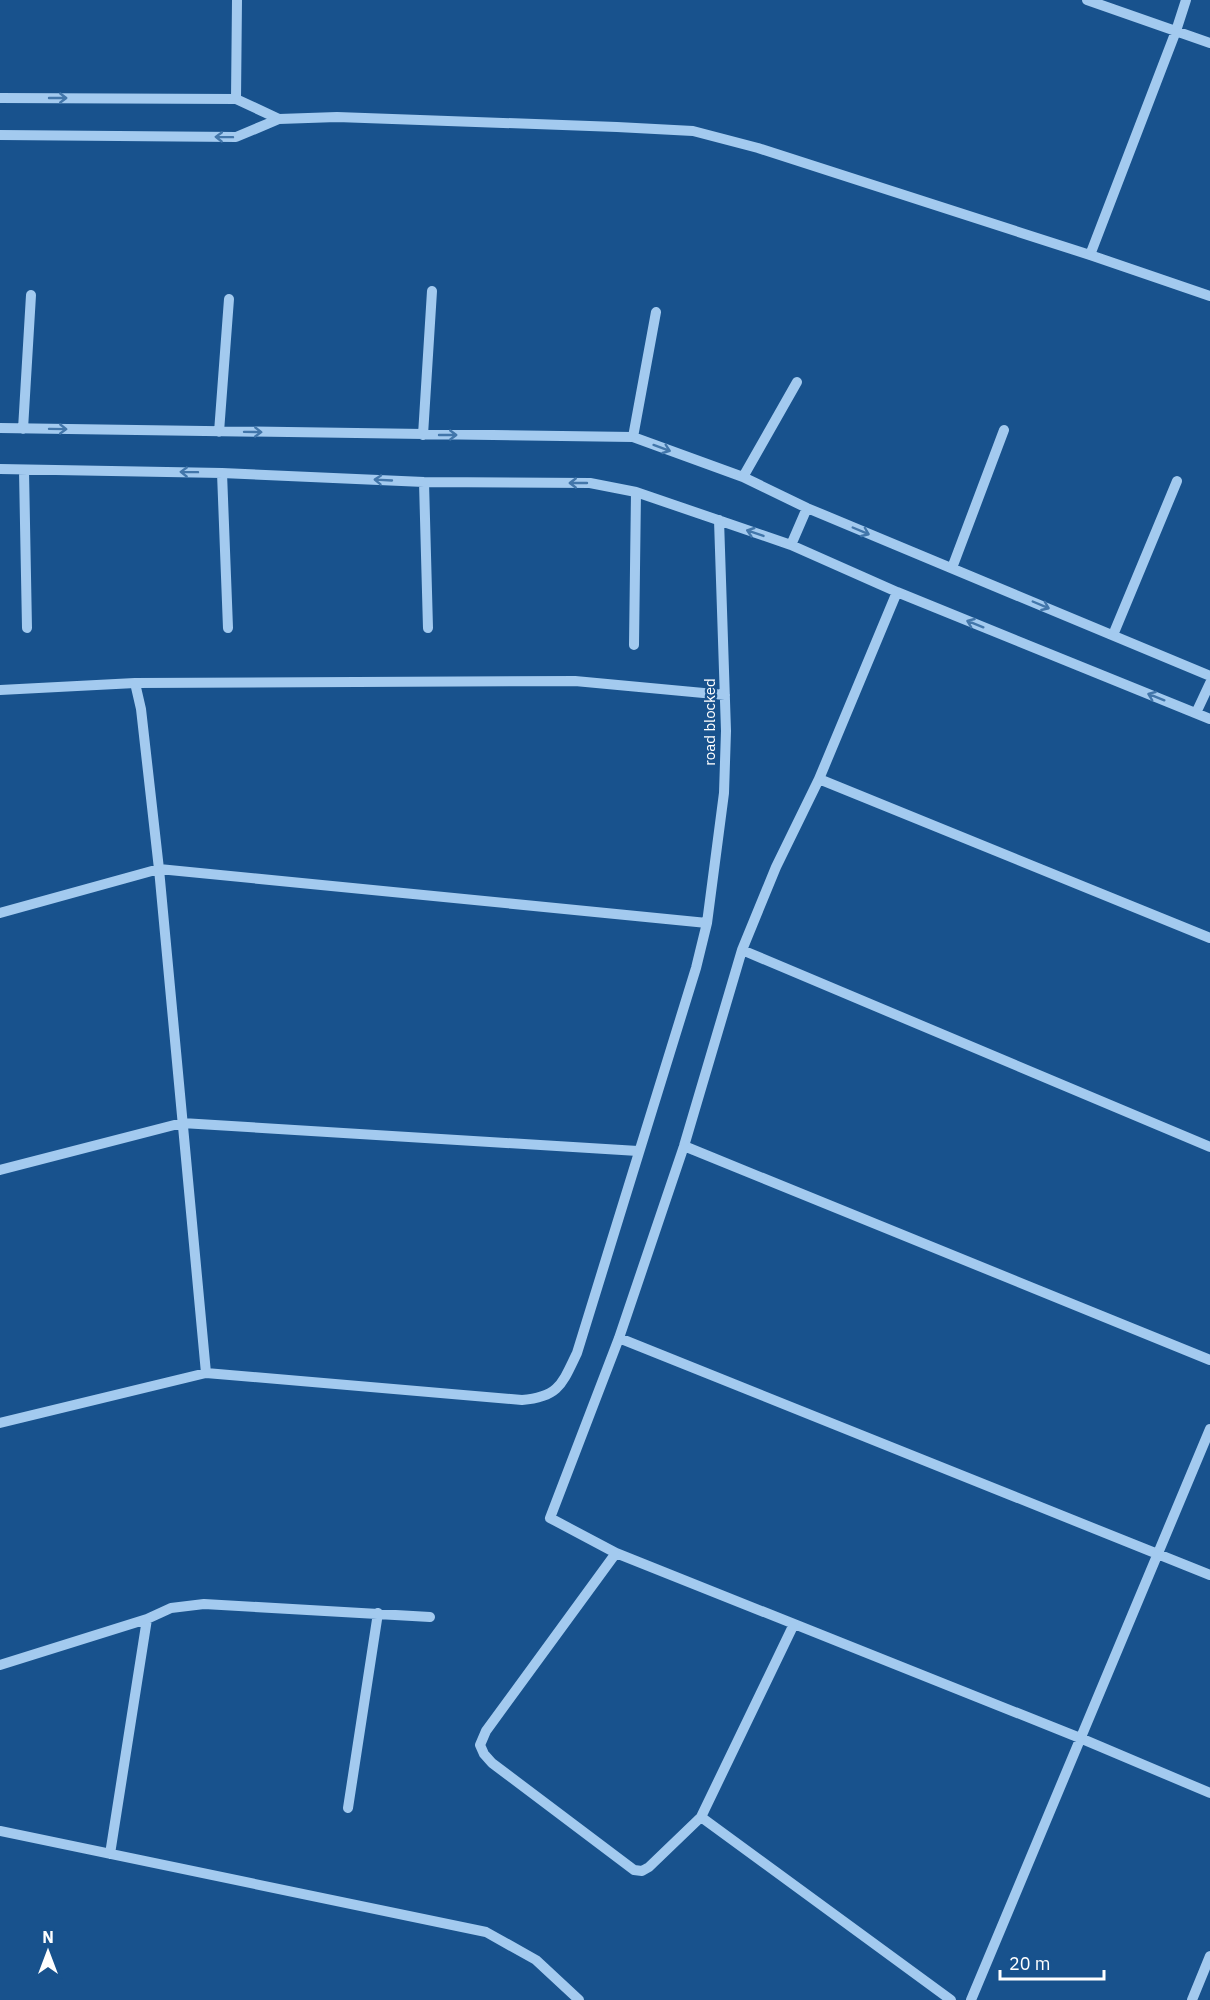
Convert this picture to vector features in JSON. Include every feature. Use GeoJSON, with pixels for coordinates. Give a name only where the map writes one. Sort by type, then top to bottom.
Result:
{"type":"FeatureCollection","features":[{"type":"Feature","properties":{"kind":"street"},"geometry":{"type":"LineString","coordinates":[[236,99],[237,0]]}},
{"type":"Feature","properties":{"kind":"street"},"geometry":{"type":"LineString","coordinates":[[1087,0],[1210,43]]}},
{"type":"Feature","properties":{"kind":"street"},"geometry":{"type":"LineString","coordinates":[[1090,255],[1186,0]]}},
{"type":"Feature","properties":{"kind":"street"},"geometry":{"type":"LineString","coordinates":[[0,98],[236,99],[279,119]]}},
{"type":"Feature","properties":{"kind":"street"},"geometry":{"type":"LineString","coordinates":[[0,135],[236,137],[279,119],[337,117],[693,131],[758,148],[1210,296]]}},
{"type":"Feature","properties":{"kind":"street"},"geometry":{"type":"LineString","coordinates":[[423,435],[432,291]]}},
{"type":"Feature","properties":{"kind":"street"},"geometry":{"type":"LineString","coordinates":[[23,429],[31,295]]}},
{"type":"Feature","properties":{"kind":"street"},"geometry":{"type":"LineString","coordinates":[[219,432],[229,299]]}},
{"type":"Feature","properties":{"kind":"street"},"geometry":{"type":"LineString","coordinates":[[633,437],[656,312]]}},
{"type":"Feature","properties":{"kind":"street"},"geometry":{"type":"LineString","coordinates":[[743,477],[797,382]]}},
{"type":"Feature","properties":{"kind":"street"},"geometry":{"type":"LineString","coordinates":[[0,428],[633,437],[743,477],[807,508],[1210,676]]}},
{"type":"Feature","properties":{"kind":"street"},"geometry":{"type":"LineString","coordinates":[[952,568],[1004,430]]}},
{"type":"Feature","properties":{"kind":"street"},"geometry":{"type":"LineString","coordinates":[[0,469],[222,473],[424,482],[591,483],[636,492],[790,545],[897,592],[1210,720]]}},
{"type":"Feature","properties":{"kind":"street"},"geometry":{"type":"LineString","coordinates":[[24,471],[27,628]]}},
{"type":"Feature","properties":{"kind":"street"},"geometry":{"type":"LineString","coordinates":[[222,473],[228,628]]}},
{"type":"Feature","properties":{"kind":"street"},"geometry":{"type":"LineString","coordinates":[[1113,635],[1177,481]]}},
{"type":"Feature","properties":{"kind":"street"},"geometry":{"type":"LineString","coordinates":[[424,482],[428,628]]}},
{"type":"Feature","properties":{"kind":"street"},"geometry":{"type":"LineString","coordinates":[[634,645],[636,492]]}},
{"type":"Feature","properties":{"kind":"street"},"geometry":{"type":"LineString","coordinates":[[790,545],[807,508]]}},
{"type":"Feature","properties":{"kind":"street","name":"road blocked"},"geometry":{"type":"LineString","coordinates":[[0,1423],[206,1373],[522,1400],[540,1398],[552,1393],[567,1374],[577,1353],[696,968],[707,923],[724,793],[726,731],[719,520]]}},
{"type":"Feature","properties":{"kind":"street"},"geometry":{"type":"LineString","coordinates":[[897,592],[819,779],[776,867],[742,950],[684,1146],[619,1338],[550,1518],[616,1553],[1080,1738],[1210,1793]]}},
{"type":"Feature","properties":{"kind":"street"},"geometry":{"type":"LineString","coordinates":[[0,690],[135,683],[575,681],[725,695]]}},
{"type":"Feature","properties":{"kind":"street"},"geometry":{"type":"LineString","coordinates":[[135,683],[141,710],[159,869],[206,1373]]}},
{"type":"Feature","properties":{"kind":"street"},"geometry":{"type":"LineString","coordinates":[[1196,713],[1210,683]]}},
{"type":"Feature","properties":{"kind":"street"},"geometry":{"type":"LineString","coordinates":[[819,779],[1210,938]]}},
{"type":"Feature","properties":{"kind":"street"},"geometry":{"type":"LineString","coordinates":[[0,913],[159,869],[707,923]]}},
{"type":"Feature","properties":{"kind":"street"},"geometry":{"type":"LineString","coordinates":[[742,950],[1210,1147]]}},
{"type":"Feature","properties":{"kind":"street"},"geometry":{"type":"LineString","coordinates":[[0,1170],[182,1123],[638,1151]]}},
{"type":"Feature","properties":{"kind":"street"},"geometry":{"type":"LineString","coordinates":[[684,1146],[1210,1360]]}},
{"type":"Feature","properties":{"kind":"street"},"geometry":{"type":"LineString","coordinates":[[619,1338],[1210,1575]]}},
{"type":"Feature","properties":{"kind":"street"},"geometry":{"type":"LineString","coordinates":[[971,2000],[1210,1429]]}},
{"type":"Feature","properties":{"kind":"street"},"geometry":{"type":"LineString","coordinates":[[616,1553],[486,1731],[480,1745],[492,1763],[634,1870],[642,1871],[649,1867],[700,1817],[794,1624]]}},
{"type":"Feature","properties":{"kind":"street"},"geometry":{"type":"LineString","coordinates":[[0,1665],[147,1619],[171,1608],[204,1604],[430,1617]]}},
{"type":"Feature","properties":{"kind":"street"},"geometry":{"type":"LineString","coordinates":[[348,1808],[378,1613]]}},
{"type":"Feature","properties":{"kind":"street"},"geometry":{"type":"LineString","coordinates":[[110,1854],[147,1619]]}},
{"type":"Feature","properties":{"kind":"street"},"geometry":{"type":"LineString","coordinates":[[700,1817],[951,2000]]}},
{"type":"Feature","properties":{"kind":"street"},"geometry":{"type":"LineString","coordinates":[[0,1831],[486,1932],[536,1960],[579,2000]]}},
{"type":"Feature","properties":{"kind":"street"},"geometry":{"type":"LineString","coordinates":[[1192,2000],[1210,1956]]}}]}
